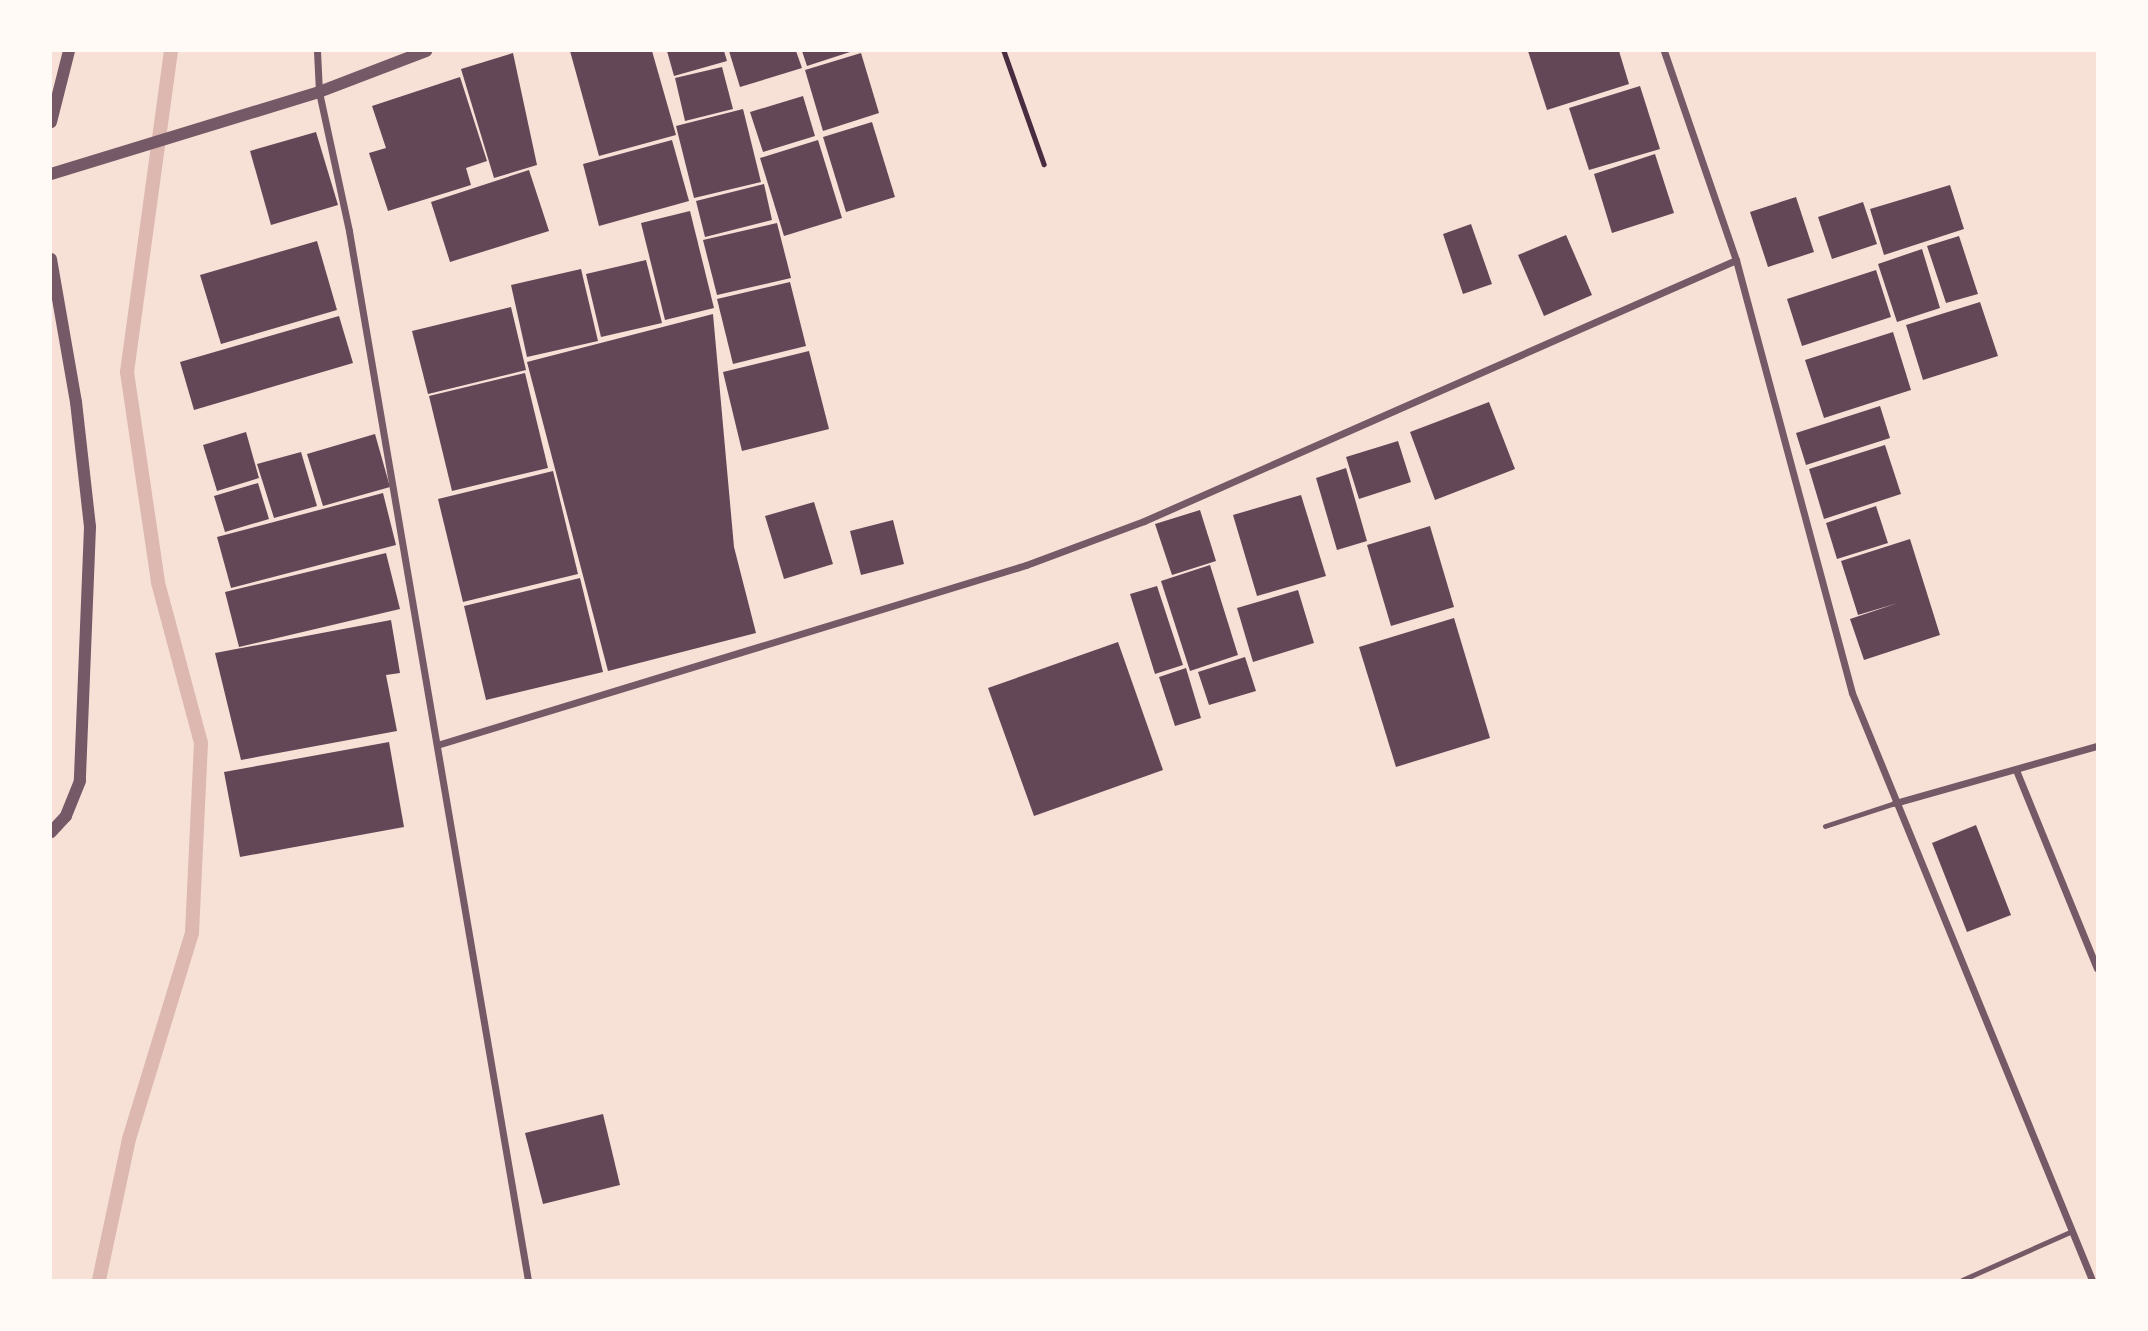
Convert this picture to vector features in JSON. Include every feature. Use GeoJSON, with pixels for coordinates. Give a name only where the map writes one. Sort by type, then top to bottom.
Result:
{"type":"FeatureCollection","features":[{"type":"Feature","properties":{"kind":"street"},"geometry":{"type":"LineString","coordinates":[[51,122],[69,51]]}},
{"type":"Feature","properties":{"kind":"street"},"geometry":{"type":"LineString","coordinates":[[317,51],[318,92],[349,230],[528,1280]]}},
{"type":"Feature","properties":{"kind":"street"},"geometry":{"type":"LineString","coordinates":[[51,174],[318,92],[426,51]]}},
{"type":"Feature","properties":{"kind":"street"},"geometry":{"type":"LineString","coordinates":[[1664,51],[1736,260],[1852,693],[2092,1280]]}},
{"type":"Feature","properties":{"kind":"street"},"geometry":{"type":"LineString","coordinates":[[51,260],[76,402],[90,527],[80,780],[66,816],[51,832]]}},
{"type":"Feature","properties":{"kind":"street"},"geometry":{"type":"LineString","coordinates":[[437,746],[1026,565],[1144,521],[1736,260]]}},
{"type":"Feature","properties":{"kind":"street"},"geometry":{"type":"LineString","coordinates":[[1895,803],[2097,746]]}},
{"type":"Feature","properties":{"kind":"street"},"geometry":{"type":"LineString","coordinates":[[2016,770],[2097,968]]}},
{"type":"Feature","properties":{"kind":"lane"},"geometry":{"type":"LineString","coordinates":[[1825,826],[1895,803]]}},
{"type":"Feature","properties":{"kind":"lane"},"geometry":{"type":"LineString","coordinates":[[1962,1280],[2072,1231]]}},
{"type":"Feature","properties":{"kind":"path"},"geometry":{"type":"LineString","coordinates":[[1004,51],[1044,164]]}},
{"type":"Feature","properties":{"kind":"building"},"geometry":{"type":"Polygon","coordinates":[[[570,51],[652,51],[676,135],[599,156],[570,51]]]}},
{"type":"Feature","properties":{"kind":"building"},"geometry":{"type":"Polygon","coordinates":[[[667,51],[724,51],[727,61],[674,76],[667,51]]]}},
{"type":"Feature","properties":{"kind":"building"},"geometry":{"type":"Polygon","coordinates":[[[729,51],[796,51],[802,68],[740,87],[729,51]]]}},
{"type":"Feature","properties":{"kind":"building"},"geometry":{"type":"Polygon","coordinates":[[[802,51],[853,51],[807,66],[802,51]]]}},
{"type":"Feature","properties":{"kind":"building"},"geometry":{"type":"Polygon","coordinates":[[[1528,51],[1619,51],[1629,84],[1547,110],[1528,51]]]}},
{"type":"Feature","properties":{"kind":"building"},"geometry":{"type":"Polygon","coordinates":[[[513,53],[537,165],[494,178],[461,69],[513,53]]]}},
{"type":"Feature","properties":{"kind":"building"},"geometry":{"type":"Polygon","coordinates":[[[861,53],[879,113],[823,131],[805,70],[861,53]]]}},
{"type":"Feature","properties":{"kind":"building"},"geometry":{"type":"Polygon","coordinates":[[[722,67],[733,109],[685,121],[675,78],[722,67]]]}},
{"type":"Feature","properties":{"kind":"building"},"geometry":{"type":"Polygon","coordinates":[[[460,77],[487,161],[466,168],[471,185],[388,211],[369,153],[386,148],[372,106],[460,77]]]}},
{"type":"Feature","properties":{"kind":"building"},"geometry":{"type":"Polygon","coordinates":[[[1640,86],[1660,149],[1589,170],[1569,108],[1640,86]]]}},
{"type":"Feature","properties":{"kind":"building"},"geometry":{"type":"Polygon","coordinates":[[[803,96],[815,136],[763,152],[750,112],[803,96]]]}},
{"type":"Feature","properties":{"kind":"building"},"geometry":{"type":"Polygon","coordinates":[[[743,109],[761,182],[694,198],[676,126],[743,109]]]}},
{"type":"Feature","properties":{"kind":"building"},"geometry":{"type":"Polygon","coordinates":[[[872,122],[895,197],[846,212],[823,137],[872,122]]]}},
{"type":"Feature","properties":{"kind":"building"},"geometry":{"type":"Polygon","coordinates":[[[316,132],[338,205],[271,225],[250,151],[316,132]]]}},
{"type":"Feature","properties":{"kind":"building"},"geometry":{"type":"Polygon","coordinates":[[[672,140],[689,201],[599,226],[583,164],[672,140]]]}},
{"type":"Feature","properties":{"kind":"building"},"geometry":{"type":"Polygon","coordinates":[[[818,140],[842,218],[784,236],[760,158],[818,140]]]}},
{"type":"Feature","properties":{"kind":"building"},"geometry":{"type":"Polygon","coordinates":[[[1655,154],[1674,213],[1612,233],[1594,174],[1655,154]]]}},
{"type":"Feature","properties":{"kind":"building"},"geometry":{"type":"Polygon","coordinates":[[[529,170],[549,231],[450,262],[431,202],[529,170]]]}},
{"type":"Feature","properties":{"kind":"building"},"geometry":{"type":"Polygon","coordinates":[[[764,184],[772,220],[705,237],[696,201],[764,184]]]}},
{"type":"Feature","properties":{"kind":"building"},"geometry":{"type":"Polygon","coordinates":[[[1950,185],[1964,229],[1884,255],[1870,209],[1950,185]]]}},
{"type":"Feature","properties":{"kind":"building"},"geometry":{"type":"Polygon","coordinates":[[[1796,197],[1814,252],[1768,267],[1750,212],[1796,197]]]}},
{"type":"Feature","properties":{"kind":"building"},"geometry":{"type":"Polygon","coordinates":[[[1863,202],[1877,244],[1832,259],[1818,217],[1863,202]]]}},
{"type":"Feature","properties":{"kind":"building"},"geometry":{"type":"Polygon","coordinates":[[[690,211],[714,308],[665,320],[641,223],[690,211]]]}},
{"type":"Feature","properties":{"kind":"building"},"geometry":{"type":"Polygon","coordinates":[[[777,223],[791,278],[717,295],[703,240],[777,223]]]}},
{"type":"Feature","properties":{"kind":"building"},"geometry":{"type":"Polygon","coordinates":[[[1471,224],[1492,284],[1463,294],[1443,234],[1471,224]]]}},
{"type":"Feature","properties":{"kind":"building"},"geometry":{"type":"Polygon","coordinates":[[[1566,235],[1592,295],[1544,316],[1518,255],[1566,235]]]}},
{"type":"Feature","properties":{"kind":"building"},"geometry":{"type":"Polygon","coordinates":[[[1959,236],[1978,294],[1946,303],[1927,246],[1959,236]]]}},
{"type":"Feature","properties":{"kind":"building"},"geometry":{"type":"Polygon","coordinates":[[[317,241],[337,310],[221,344],[200,275],[317,241]]]}},
{"type":"Feature","properties":{"kind":"building"},"geometry":{"type":"Polygon","coordinates":[[[1922,249],[1940,308],[1897,322],[1878,264],[1922,249]]]}},
{"type":"Feature","properties":{"kind":"building"},"geometry":{"type":"Polygon","coordinates":[[[646,260],[662,323],[601,337],[586,274],[646,260]]]}},
{"type":"Feature","properties":{"kind":"building"},"geometry":{"type":"Polygon","coordinates":[[[581,269],[598,341],[527,357],[511,285],[581,269]]]}},
{"type":"Feature","properties":{"kind":"building"},"geometry":{"type":"Polygon","coordinates":[[[1876,270],[1891,317],[1802,346],[1787,299],[1876,270]]]}},
{"type":"Feature","properties":{"kind":"building"},"geometry":{"type":"Polygon","coordinates":[[[790,282],[806,346],[733,364],[717,299],[790,282]]]}},
{"type":"Feature","properties":{"kind":"building"},"geometry":{"type":"Polygon","coordinates":[[[1980,302],[1998,356],[1923,380],[1906,325],[1980,302]]]}},
{"type":"Feature","properties":{"kind":"building"},"geometry":{"type":"Polygon","coordinates":[[[511,307],[526,370],[428,394],[412,331],[511,307]]]}},
{"type":"Feature","properties":{"kind":"building"},"geometry":{"type":"Polygon","coordinates":[[[713,314],[734,547],[756,633],[608,671],[527,362],[713,314]]]}},
{"type":"Feature","properties":{"kind":"building"},"geometry":{"type":"Polygon","coordinates":[[[339,316],[353,363],[194,410],[180,362],[339,316]]]}},
{"type":"Feature","properties":{"kind":"building"},"geometry":{"type":"Polygon","coordinates":[[[1893,332],[1911,390],[1824,418],[1805,360],[1893,332]]]}},
{"type":"Feature","properties":{"kind":"building"},"geometry":{"type":"Polygon","coordinates":[[[809,351],[829,429],[742,451],[723,372],[809,351]]]}},
{"type":"Feature","properties":{"kind":"building"},"geometry":{"type":"Polygon","coordinates":[[[525,373],[548,468],[452,491],[429,396],[525,373]]]}},
{"type":"Feature","properties":{"kind":"building"},"geometry":{"type":"Polygon","coordinates":[[[1489,402],[1515,469],[1435,500],[1410,432],[1489,402]]]}},
{"type":"Feature","properties":{"kind":"building"},"geometry":{"type":"Polygon","coordinates":[[[1880,406],[1890,438],[1806,465],[1796,433],[1880,406]]]}},
{"type":"Feature","properties":{"kind":"building"},"geometry":{"type":"Polygon","coordinates":[[[246,432],[259,478],[217,491],[203,445],[246,432]]]}},
{"type":"Feature","properties":{"kind":"building"},"geometry":{"type":"Polygon","coordinates":[[[375,434],[390,487],[323,506],[307,454],[375,434]]]}},
{"type":"Feature","properties":{"kind":"building"},"geometry":{"type":"Polygon","coordinates":[[[1398,441],[1411,482],[1359,499],[1346,457],[1398,441]]]}},
{"type":"Feature","properties":{"kind":"building"},"geometry":{"type":"Polygon","coordinates":[[[1885,445],[1901,494],[1824,519],[1809,469],[1885,445]]]}},
{"type":"Feature","properties":{"kind":"building"},"geometry":{"type":"Polygon","coordinates":[[[301,452],[317,506],[274,518],[257,464],[301,452]]]}},
{"type":"Feature","properties":{"kind":"building"},"geometry":{"type":"Polygon","coordinates":[[[1346,468],[1367,541],[1337,550],[1316,478],[1346,468]]]}},
{"type":"Feature","properties":{"kind":"building"},"geometry":{"type":"Polygon","coordinates":[[[553,471],[578,574],[463,602],[438,499],[553,471]]]}},
{"type":"Feature","properties":{"kind":"building"},"geometry":{"type":"Polygon","coordinates":[[[258,483],[269,519],[225,532],[214,496],[258,483]]]}},
{"type":"Feature","properties":{"kind":"building"},"geometry":{"type":"Polygon","coordinates":[[[383,493],[396,545],[231,588],[217,537],[383,493]]]}},
{"type":"Feature","properties":{"kind":"building"},"geometry":{"type":"Polygon","coordinates":[[[1301,495],[1326,576],[1257,596],[1233,515],[1301,495]]]}},
{"type":"Feature","properties":{"kind":"building"},"geometry":{"type":"Polygon","coordinates":[[[814,502],[833,564],[784,579],[765,516],[814,502]]]}},
{"type":"Feature","properties":{"kind":"building"},"geometry":{"type":"Polygon","coordinates":[[[1876,506],[1888,543],[1837,559],[1826,523],[1876,506]]]}},
{"type":"Feature","properties":{"kind":"building"},"geometry":{"type":"Polygon","coordinates":[[[1200,510],[1216,561],[1172,575],[1155,524],[1200,510]]]}},
{"type":"Feature","properties":{"kind":"building"},"geometry":{"type":"Polygon","coordinates":[[[893,520],[904,564],[861,575],[850,531],[893,520]]]}},
{"type":"Feature","properties":{"kind":"building"},"geometry":{"type":"Polygon","coordinates":[[[1430,526],[1454,607],[1391,626],[1367,545],[1430,526]]]}},
{"type":"Feature","properties":{"kind":"building"},"geometry":{"type":"Polygon","coordinates":[[[1910,539],[1940,635],[1864,660],[1850,619],[1898,603],[1858,615],[1841,561],[1910,539]]]}},
{"type":"Feature","properties":{"kind":"building"},"geometry":{"type":"Polygon","coordinates":[[[386,553],[400,609],[239,647],[225,592],[386,553]]]}},
{"type":"Feature","properties":{"kind":"building"},"geometry":{"type":"Polygon","coordinates":[[[1210,565],[1238,655],[1190,671],[1161,581],[1210,565]]]}},
{"type":"Feature","properties":{"kind":"building"},"geometry":{"type":"Polygon","coordinates":[[[580,578],[603,672],[486,700],[464,606],[580,578]]]}},
{"type":"Feature","properties":{"kind":"building"},"geometry":{"type":"Polygon","coordinates":[[[1157,586],[1183,665],[1155,674],[1130,594],[1157,586]]]}},
{"type":"Feature","properties":{"kind":"building"},"geometry":{"type":"Polygon","coordinates":[[[1298,590],[1314,643],[1253,662],[1237,608],[1298,590]]]}},
{"type":"Feature","properties":{"kind":"building"},"geometry":{"type":"Polygon","coordinates":[[[1454,618],[1490,738],[1396,767],[1359,647],[1454,618]]]}},
{"type":"Feature","properties":{"kind":"building"},"geometry":{"type":"Polygon","coordinates":[[[391,620],[400,673],[386,675],[397,731],[241,760],[215,653],[391,620]]]}},
{"type":"Feature","properties":{"kind":"building"},"geometry":{"type":"Polygon","coordinates":[[[1118,642],[1163,770],[1034,816],[988,688],[1118,642]]]}},
{"type":"Feature","properties":{"kind":"building"},"geometry":{"type":"Polygon","coordinates":[[[1245,657],[1256,691],[1209,705],[1198,672],[1245,657]]]}},
{"type":"Feature","properties":{"kind":"building"},"geometry":{"type":"Polygon","coordinates":[[[1186,668],[1201,718],[1175,726],[1159,677],[1186,668]]]}},
{"type":"Feature","properties":{"kind":"building"},"geometry":{"type":"Polygon","coordinates":[[[389,742],[404,827],[240,857],[224,772],[389,742]]]}},
{"type":"Feature","properties":{"kind":"building"},"geometry":{"type":"Polygon","coordinates":[[[1976,825],[2011,915],[1967,932],[1932,843],[1976,825]]]}},
{"type":"Feature","properties":{"kind":"building"},"geometry":{"type":"Polygon","coordinates":[[[603,1114],[620,1185],[543,1204],[525,1133],[603,1114]]]}},
{"type":"Feature","properties":{"kind":"waterway"},"geometry":{"type":"LineString","coordinates":[[99,1280],[129,1139],[192,933],[201,743],[158,582],[127,372],[171,51]]}}]}
